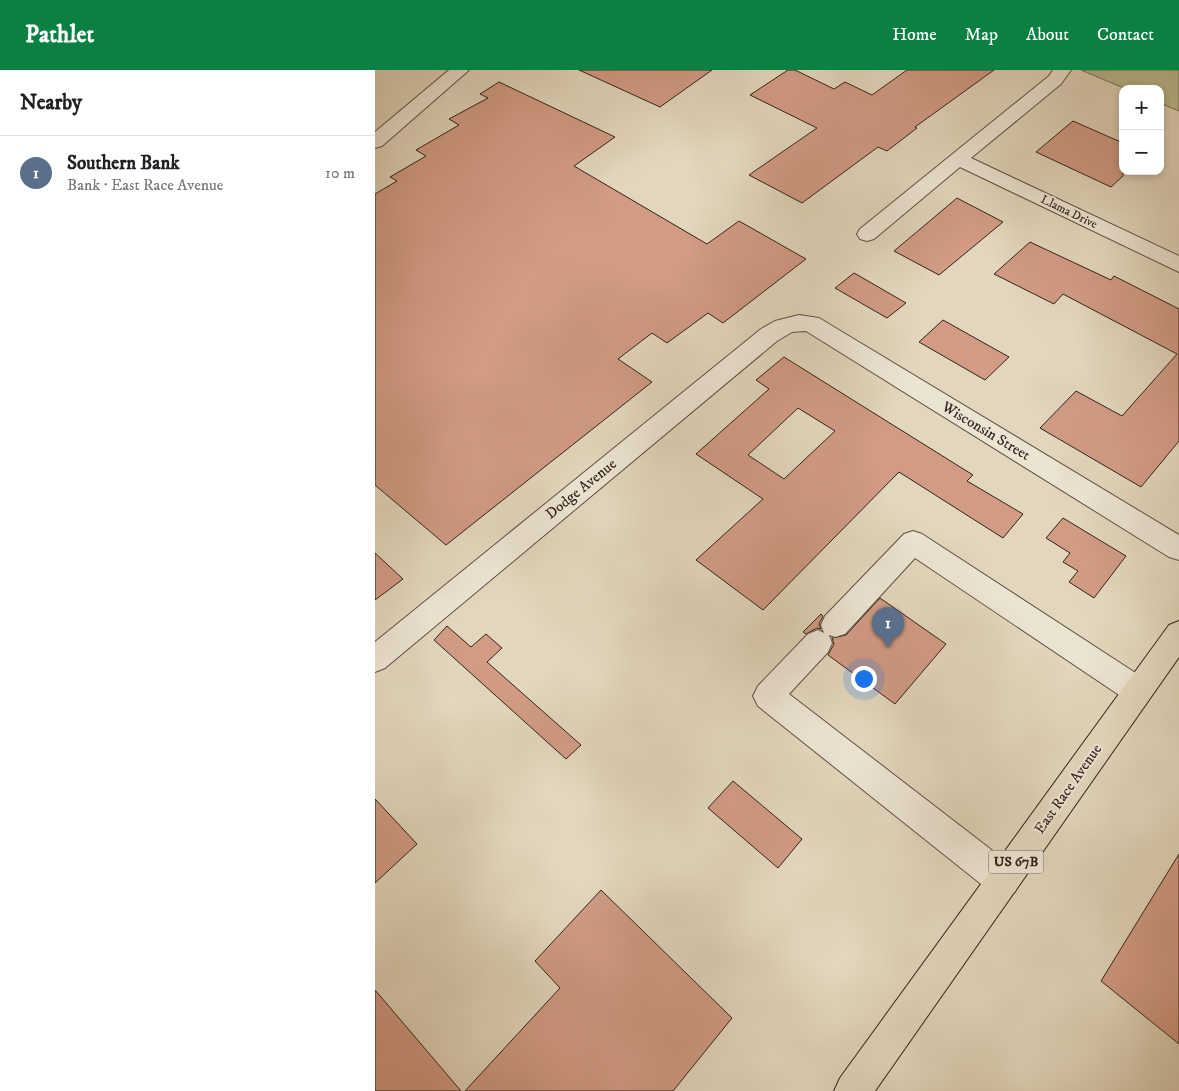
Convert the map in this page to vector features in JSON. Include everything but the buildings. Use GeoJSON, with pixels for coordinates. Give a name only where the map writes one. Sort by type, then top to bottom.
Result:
{"type":"FeatureCollection","features":[{"type":"Feature","properties":{"kind":"main road","name":"East Race Avenue"},"geometry":{"type":"LineString","coordinates":[[853,1091],[1179,634]]}},
{"type":"Feature","properties":{"kind":"street"},"geometry":{"type":"LineString","coordinates":[[375,142],[460,70]]}},
{"type":"Feature","properties":{"kind":"street"},"geometry":{"type":"LineString","coordinates":[[867,234],[1055,80],[1062,70]]}},
{"type":"Feature","properties":{"kind":"street","name":"Llama Drive"},"geometry":{"type":"LineString","coordinates":[[958,159],[1179,265]]}},
{"type":"Feature","properties":{"kind":"street","name":"Wisconsin Street"},"geometry":{"type":"LineString","coordinates":[[790,324],[811,324],[1179,549]]}},
{"type":"Feature","properties":{"kind":"street","name":"Dodge Avenue"},"geometry":{"type":"LineString","coordinates":[[375,658],[769,335],[779,328],[790,324]]}},
{"type":"Feature","properties":{"kind":"street"},"geometry":{"type":"LineString","coordinates":[[1003,880],[768,696],[913,542],[1138,691]]}},
{"type":"Feature","properties":{"kind":"green space"},"geometry":{"type":"Polygon","coordinates":[[[1081,70],[1179,70],[1179,111],[1164,105],[1164,85],[1119,86],[1081,70]]]}},
{"type":"Feature","properties":{"kind":"place","name":"Southern Bank"},"geometry":{"type":"Point","coordinates":[888,648]}}]}
